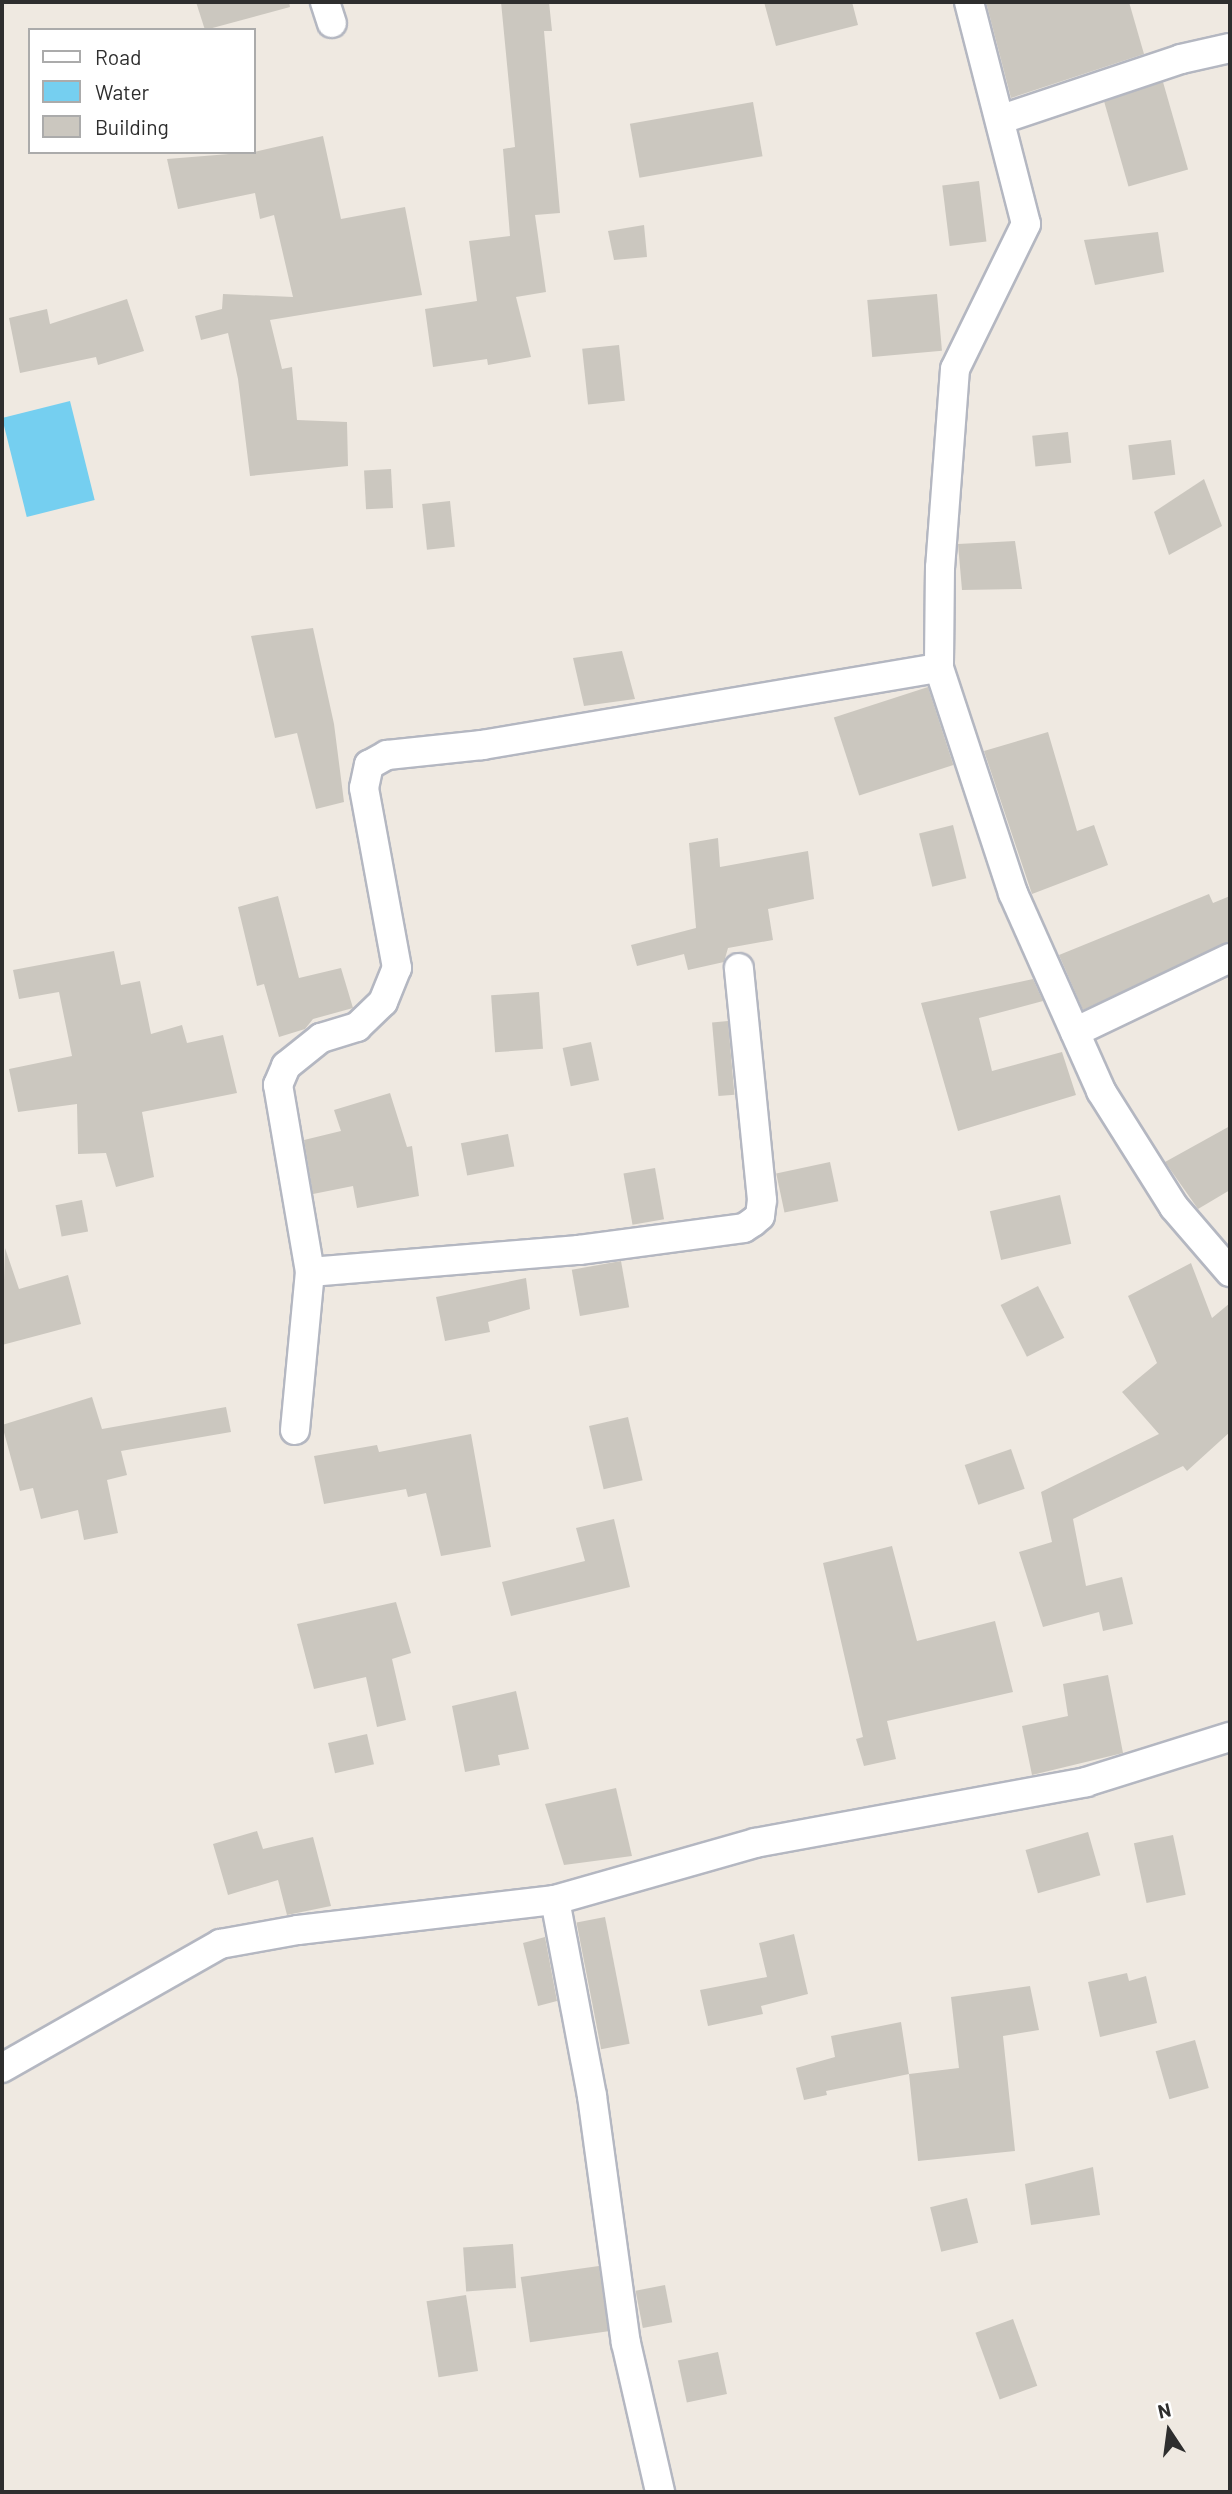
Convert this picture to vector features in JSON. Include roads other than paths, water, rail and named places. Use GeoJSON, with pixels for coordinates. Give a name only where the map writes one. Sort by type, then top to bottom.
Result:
{"type":"FeatureCollection","features":[{"type":"Feature","properties":{"kind":"street"},"geometry":{"type":"LineString","coordinates":[[969,2],[1002,119],[1026,224],[955,369],[940,567],[939,668],[1013,893],[1101,1091],[1174,1207],[1230,1272]]}},
{"type":"Feature","properties":{"kind":"street"},"geometry":{"type":"LineString","coordinates":[[1002,119],[1181,59],[1230,48]]}},
{"type":"Feature","properties":{"kind":"street"},"geometry":{"type":"LineString","coordinates":[[295,1430],[310,1272],[278,1085],[286,1066],[321,1038],[357,1027],[374,1010],[397,968],[364,788],[369,765],[387,755],[496,743],[939,668]]}},
{"type":"Feature","properties":{"kind":"street"},"geometry":{"type":"LineString","coordinates":[[1075,1032],[1230,958]]}},
{"type":"Feature","properties":{"kind":"street"},"geometry":{"type":"LineString","coordinates":[[310,1272],[579,1250],[744,1228],[753,1223],[760,1216],[762,1200],[739,968]]}},
{"type":"Feature","properties":{"kind":"street"},"geometry":{"type":"LineString","coordinates":[[2,2068],[220,1944],[298,1930],[555,1899],[755,1843],[1086,1782],[1230,1737]]}},
{"type":"Feature","properties":{"kind":"street"},"geometry":{"type":"LineString","coordinates":[[555,1899],[592,2096],[626,2343],[660,2492]]}},
{"type":"Feature","properties":{"kind":"water"},"geometry":{"type":"Polygon","coordinates":[[[70,401],[95,500],[27,517],[2,418],[70,401]]]}}]}
